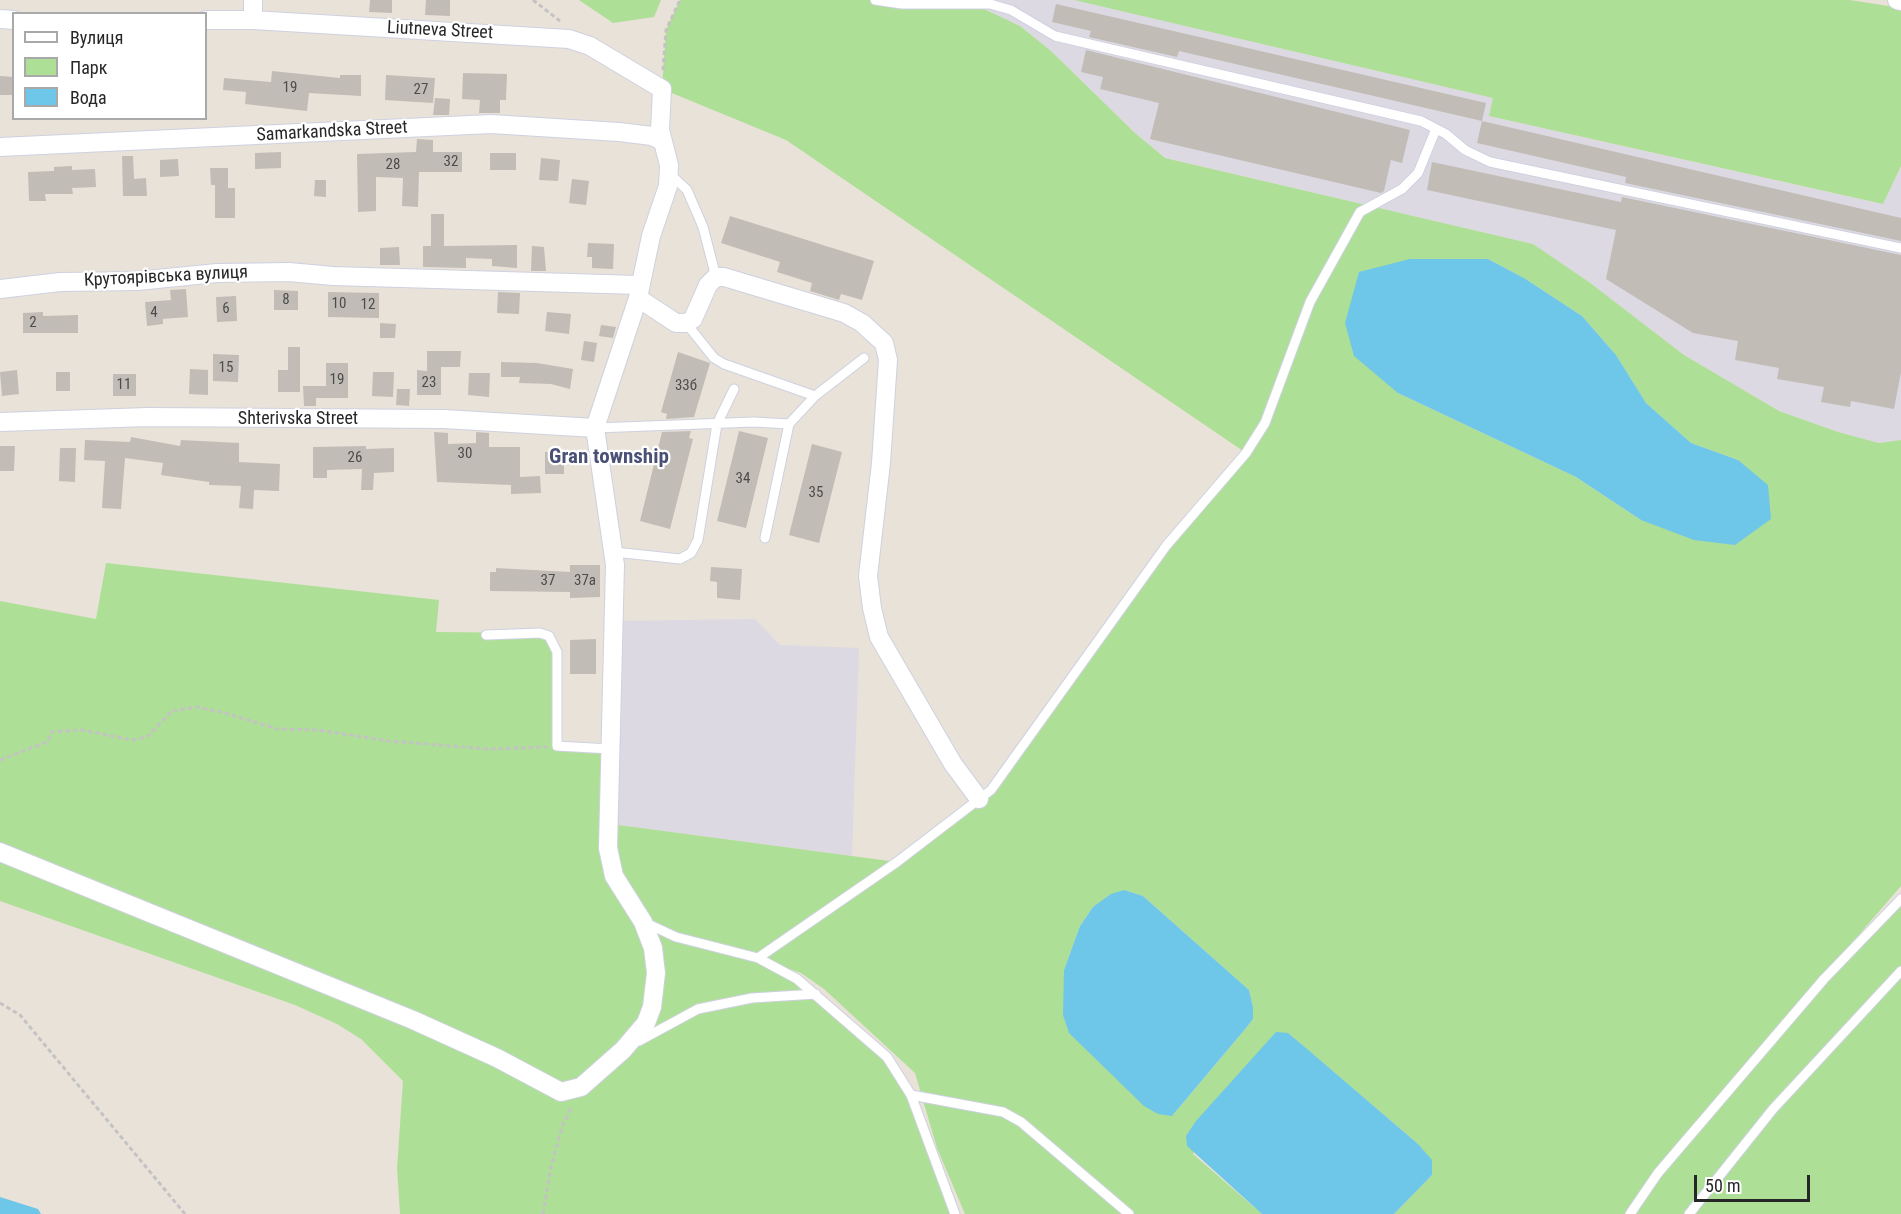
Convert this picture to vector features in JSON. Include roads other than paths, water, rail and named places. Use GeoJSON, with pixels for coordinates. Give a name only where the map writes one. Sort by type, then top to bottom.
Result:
{"type":"FeatureCollection","features":[{"type":"Feature","properties":{"kind":"street"},"geometry":{"type":"LineString","coordinates":[[253,0],[253,20]]}},
{"type":"Feature","properties":{"kind":"street","name":"Liutneva Street"},"geometry":{"type":"LineString","coordinates":[[207,20],[253,20],[580,41],[662,89],[662,141]]}},
{"type":"Feature","properties":{"kind":"street","name":"Samarkandska Street"},"geometry":{"type":"LineString","coordinates":[[0,147],[490,124],[619,132],[652,136],[662,141]]}},
{"type":"Feature","properties":{"kind":"street"},"geometry":{"type":"LineString","coordinates":[[0,852],[413,1020],[497,1058],[561,1092],[580,1087],[623,1050],[646,1023],[655,991],[653,948],[643,922],[614,876],[610,858],[614,552],[595,428],[638,292],[670,174],[662,141]]}},
{"type":"Feature","properties":{"kind":"street","name":"Крутоярівська вулиця"},"geometry":{"type":"LineString","coordinates":[[0,289],[60,282],[137,281],[217,273],[289,272],[638,292]]}},
{"type":"Feature","properties":{"kind":"street"},"geometry":{"type":"LineString","coordinates":[[638,292],[676,323],[686,323],[693,319],[708,285],[716,277],[844,313],[862,323],[884,342],[888,360],[882,463],[868,576],[872,608],[879,637],[953,764],[979,799]]}},
{"type":"Feature","properties":{"kind":"street","name":"Shterivska Street"},"geometry":{"type":"LineString","coordinates":[[0,422],[148,417],[444,418],[595,428]]}},
{"type":"Feature","properties":{"kind":"lane"},"geometry":{"type":"LineString","coordinates":[[875,0],[902,4],[990,4],[1011,10],[1055,36],[1421,121],[1446,134],[1465,150],[1490,162],[1901,248]]}},
{"type":"Feature","properties":{"kind":"lane"},"geometry":{"type":"LineString","coordinates":[[758,958],[897,862],[991,790],[1166,546],[1246,453],[1264,423],[1310,302],[1360,212],[1402,189],[1418,173],[1436,129]]}},
{"type":"Feature","properties":{"kind":"lane"},"geometry":{"type":"LineString","coordinates":[[670,174],[687,190],[703,227],[716,277]]}},
{"type":"Feature","properties":{"kind":"lane"},"geometry":{"type":"LineString","coordinates":[[686,323],[714,358],[815,396]]}},
{"type":"Feature","properties":{"kind":"lane"},"geometry":{"type":"LineString","coordinates":[[765,538],[789,424],[815,396],[864,358]]}},
{"type":"Feature","properties":{"kind":"lane"},"geometry":{"type":"LineString","coordinates":[[614,552],[680,559],[691,553],[698,540],[717,424],[734,389]]}},
{"type":"Feature","properties":{"kind":"lane"},"geometry":{"type":"LineString","coordinates":[[595,428],[789,424]]}},
{"type":"Feature","properties":{"kind":"lane"},"geometry":{"type":"LineString","coordinates":[[486,634],[540,633],[549,636],[555,643],[557,652],[557,746],[610,749]]}},
{"type":"Feature","properties":{"kind":"lane"},"geometry":{"type":"LineString","coordinates":[[1630,1214],[1658,1173],[1824,979],[1901,899]]}},
{"type":"Feature","properties":{"kind":"lane"},"geometry":{"type":"LineString","coordinates":[[643,922],[675,937],[758,958],[798,979],[887,1057],[911,1095],[955,1214]]}},
{"type":"Feature","properties":{"kind":"lane"},"geometry":{"type":"LineString","coordinates":[[1689,1214],[1773,1109],[1901,971]]}},
{"type":"Feature","properties":{"kind":"lane"},"geometry":{"type":"LineString","coordinates":[[623,1050],[698,1010],[752,998],[816,994]]}},
{"type":"Feature","properties":{"kind":"lane"},"geometry":{"type":"LineString","coordinates":[[911,1095],[1003,1112],[1021,1122],[1130,1214]]}},
{"type":"Feature","properties":{"kind":"water"},"geometry":{"type":"Polygon","coordinates":[[[1410,259],[1488,259],[1524,278],[1582,316],[1616,355],[1646,403],[1691,443],[1738,460],[1768,485],[1771,519],[1735,545],[1694,540],[1641,520],[1576,477],[1398,393],[1354,356],[1345,323],[1359,272],[1410,259]]]}},
{"type":"Feature","properties":{"kind":"water"},"geometry":{"type":"Polygon","coordinates":[[[1124,890],[1143,896],[1249,990],[1253,1007],[1253,1019],[1172,1116],[1158,1114],[1144,1106],[1069,1033],[1063,1015],[1064,970],[1080,926],[1093,907],[1111,894],[1124,890]]]}},
{"type":"Feature","properties":{"kind":"water"},"geometry":{"type":"Polygon","coordinates":[[[1276,1032],[1288,1033],[1418,1144],[1432,1160],[1432,1175],[1394,1214],[1262,1214],[1187,1146],[1186,1136],[1196,1121],[1276,1032]]]}},
{"type":"Feature","properties":{"kind":"water"},"geometry":{"type":"Polygon","coordinates":[[[0,1197],[38,1209],[41,1214],[0,1214],[0,1197]]]}},
{"type":"Feature","properties":{"kind":"district","name":"Gran township"},"geometry":{"type":"Point","coordinates":[609,458]}}]}
